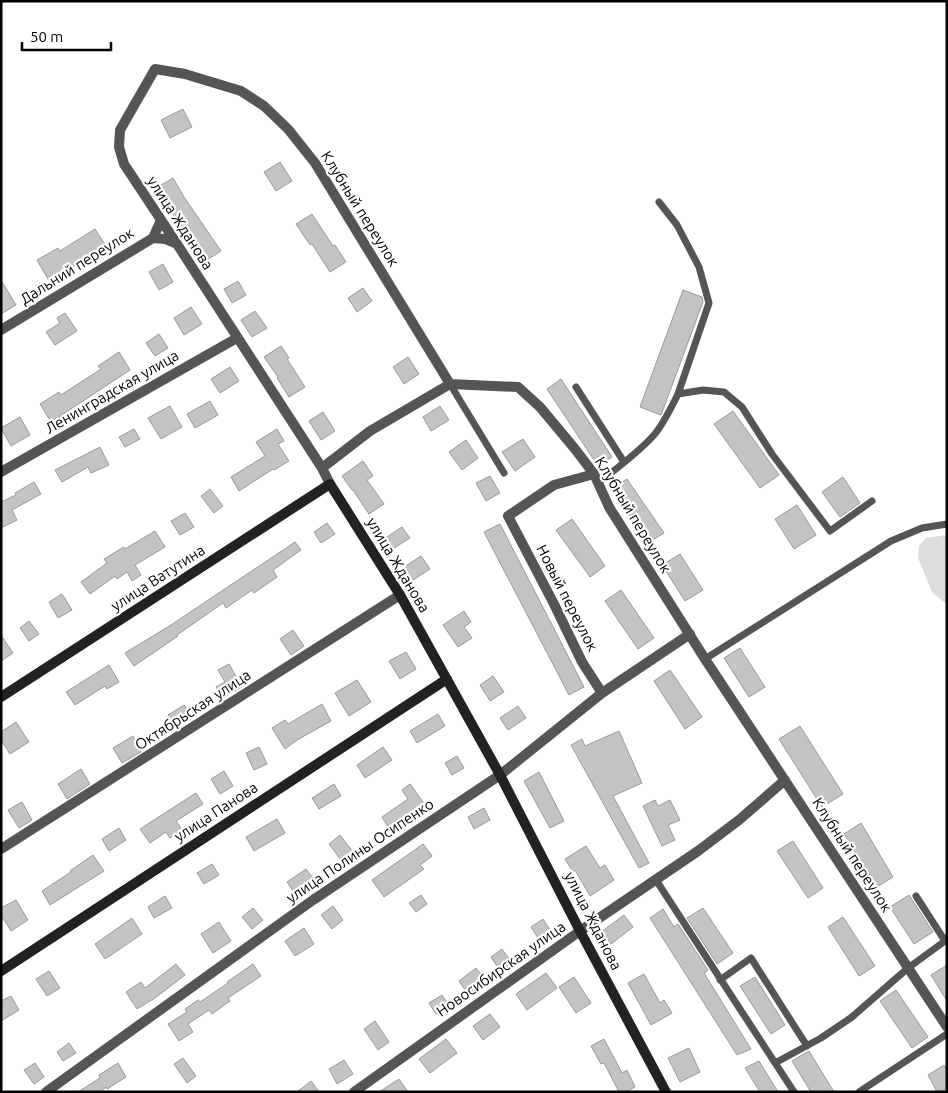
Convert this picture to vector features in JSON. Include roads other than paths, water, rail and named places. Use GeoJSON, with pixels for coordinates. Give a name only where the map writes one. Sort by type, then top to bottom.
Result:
{"type":"FeatureCollection","features":[{"type":"Feature","properties":{"kind":"main road","name":"улица Жданова"},"geometry":{"type":"LineString","coordinates":[[330,484],[400,595],[447,679],[500,775],[666,1092]]}},
{"type":"Feature","properties":{"kind":"main road","name":"улица Ватутина"},"geometry":{"type":"LineString","coordinates":[[1,697],[330,484]]}},
{"type":"Feature","properties":{"kind":"main road","name":"улица Панова"},"geometry":{"type":"LineString","coordinates":[[1,971],[447,679]]}},
{"type":"Feature","properties":{"kind":"street","name":"улица Жданова"},"geometry":{"type":"LineString","coordinates":[[155,69],[120,130],[120,147],[124,164],[322,468],[330,484]]}},
{"type":"Feature","properties":{"kind":"street","name":"Клубный переулок"},"geometry":{"type":"LineString","coordinates":[[155,69],[185,74],[241,91],[264,106],[288,129],[315,163],[450,384],[518,387],[540,407],[575,449],[596,479],[609,508],[705,659],[947,1026]]}},
{"type":"Feature","properties":{"kind":"street","name":"Дальний переулок"},"geometry":{"type":"LineString","coordinates":[[1,330],[153,238],[161,220]]}},
{"type":"Feature","properties":{"kind":"street"},"geometry":{"type":"LineString","coordinates":[[153,238],[165,239],[177,244]]}},
{"type":"Feature","properties":{"kind":"street","name":"Ленинградская улица"},"geometry":{"type":"LineString","coordinates":[[1,472],[237,338]]}},
{"type":"Feature","properties":{"kind":"street"},"geometry":{"type":"LineString","coordinates":[[322,468],[370,431],[450,384]]}},
{"type":"Feature","properties":{"kind":"street","name":"Новый переулок"},"geometry":{"type":"LineString","coordinates":[[596,479],[554,485],[508,516],[582,662],[602,693]]}},
{"type":"Feature","properties":{"kind":"street","name":"Октябрьская улица"},"geometry":{"type":"LineString","coordinates":[[1,849],[400,595]]}},
{"type":"Feature","properties":{"kind":"street","name":"улица Полины Осипенко"},"geometry":{"type":"LineString","coordinates":[[46,1092],[313,900],[500,775],[602,693],[690,634]]}},
{"type":"Feature","properties":{"kind":"street","name":"Новосибирская улица"},"geometry":{"type":"LineString","coordinates":[[354,1092],[580,931],[698,851],[739,820],[785,780]]}},
{"type":"Feature","properties":{"kind":"lane"},"geometry":{"type":"LineString","coordinates":[[596,479],[624,462],[655,434],[678,394],[709,303],[699,267],[677,225],[659,202]]}},
{"type":"Feature","properties":{"kind":"lane"},"geometry":{"type":"LineString","coordinates":[[450,384],[504,473]]}},
{"type":"Feature","properties":{"kind":"lane"},"geometry":{"type":"LineString","coordinates":[[576,387],[624,462]]}},
{"type":"Feature","properties":{"kind":"lane"},"geometry":{"type":"LineString","coordinates":[[678,394],[703,390],[724,392],[742,406],[772,454],[830,531],[872,501]]}},
{"type":"Feature","properties":{"kind":"lane"},"geometry":{"type":"LineString","coordinates":[[705,659],[891,541],[922,528],[947,524]]}},
{"type":"Feature","properties":{"kind":"lane"},"geometry":{"type":"LineString","coordinates":[[656,880],[794,1092]]}},
{"type":"Feature","properties":{"kind":"lane"},"geometry":{"type":"LineString","coordinates":[[775,1063],[808,1046],[852,1017],[908,968],[945,941],[916,896]]}},
{"type":"Feature","properties":{"kind":"lane"},"geometry":{"type":"LineString","coordinates":[[720,980],[751,958],[808,1046]]}},
{"type":"Feature","properties":{"kind":"lane"},"geometry":{"type":"LineString","coordinates":[[859,1092],[947,1034]]}}]}
